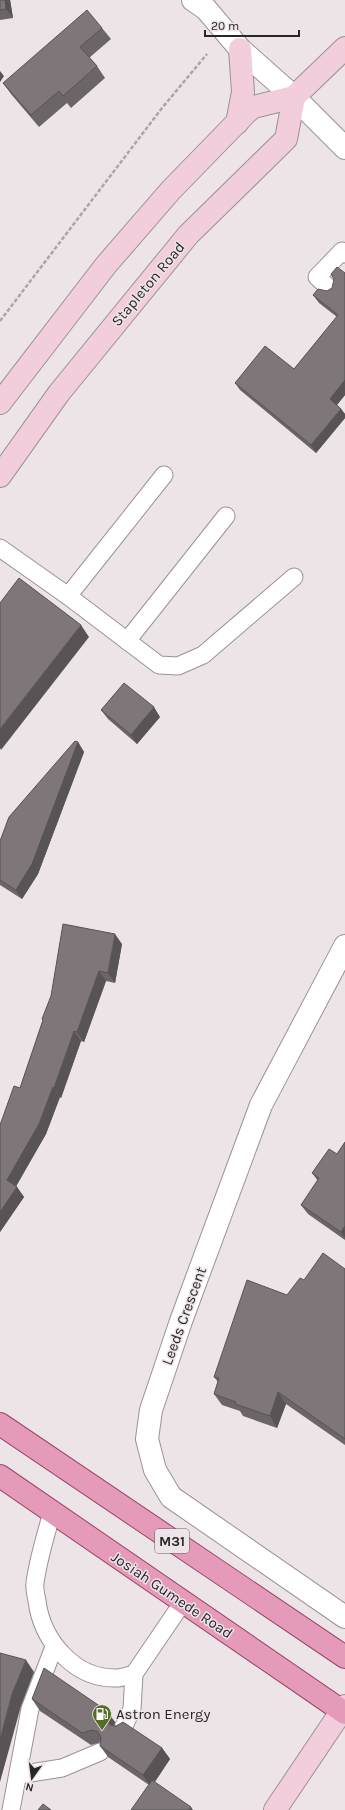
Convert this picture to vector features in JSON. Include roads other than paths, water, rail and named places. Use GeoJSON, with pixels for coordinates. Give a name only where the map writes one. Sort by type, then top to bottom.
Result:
{"type":"FeatureCollection","features":[{"type":"Feature","properties":{"kind":"main road"},"geometry":{"type":"LineString","coordinates":[[0,403],[106,265],[171,190],[236,123],[253,107],[294,97],[345,48]]}},
{"type":"Feature","properties":{"kind":"main road"},"geometry":{"type":"LineString","coordinates":[[236,123],[243,92],[240,49]]}},
{"type":"Feature","properties":{"kind":"main road","name":"Stapleton Road"},"geometry":{"type":"LineString","coordinates":[[0,476],[59,393],[188,236],[286,139],[294,97]]}},
{"type":"Feature","properties":{"kind":"main road","name":"M31"},"geometry":{"type":"LineString","coordinates":[[0,1424],[345,1657]]}},
{"type":"Feature","properties":{"kind":"main road","name":"Josiah Gumede Road"},"geometry":{"type":"LineString","coordinates":[[0,1476],[183,1602],[344,1710]]}},
{"type":"Feature","properties":{"kind":"main road"},"geometry":{"type":"LineString","coordinates":[[274,1810],[344,1710]]}},
{"type":"Feature","properties":{"kind":"street"},"geometry":{"type":"LineString","coordinates":[[202,3],[240,49],[294,97],[345,148]]}},
{"type":"Feature","properties":{"kind":"street","name":"Leeds Crescent"},"geometry":{"type":"LineString","coordinates":[[345,946],[261,1105],[181,1321],[151,1410],[147,1439],[155,1470],[171,1497],[345,1617]]}},
{"type":"Feature","properties":{"kind":"lane"},"geometry":{"type":"LineString","coordinates":[[330,289],[317,277],[342,251],[345,254]]}},
{"type":"Feature","properties":{"kind":"lane"},"geometry":{"type":"LineString","coordinates":[[68,596],[164,475]]}},
{"type":"Feature","properties":{"kind":"lane"},"geometry":{"type":"LineString","coordinates":[[127,641],[226,516]]}},
{"type":"Feature","properties":{"kind":"lane"},"geometry":{"type":"LineString","coordinates":[[0,548],[68,596],[159,665],[178,666],[203,655],[294,577]]}},
{"type":"Feature","properties":{"kind":"lane"},"geometry":{"type":"LineString","coordinates":[[52,1512],[34,1584],[41,1621],[54,1647],[85,1672],[100,1676],[118,1678],[134,1674]]}},
{"type":"Feature","properties":{"kind":"lane"},"geometry":{"type":"LineString","coordinates":[[123,1728],[132,1709],[134,1674],[183,1602]]}},
{"type":"Feature","properties":{"kind":"lane"},"geometry":{"type":"LineString","coordinates":[[11,1810],[30,1710],[54,1647]]}},
{"type":"Feature","properties":{"kind":"lane"},"geometry":{"type":"LineString","coordinates":[[18,1775],[62,1768],[100,1752]]}},
{"type":"Feature","properties":{"kind":"place","name":"Astron Energy"},"geometry":{"type":"Point","coordinates":[102,1731]}}]}
